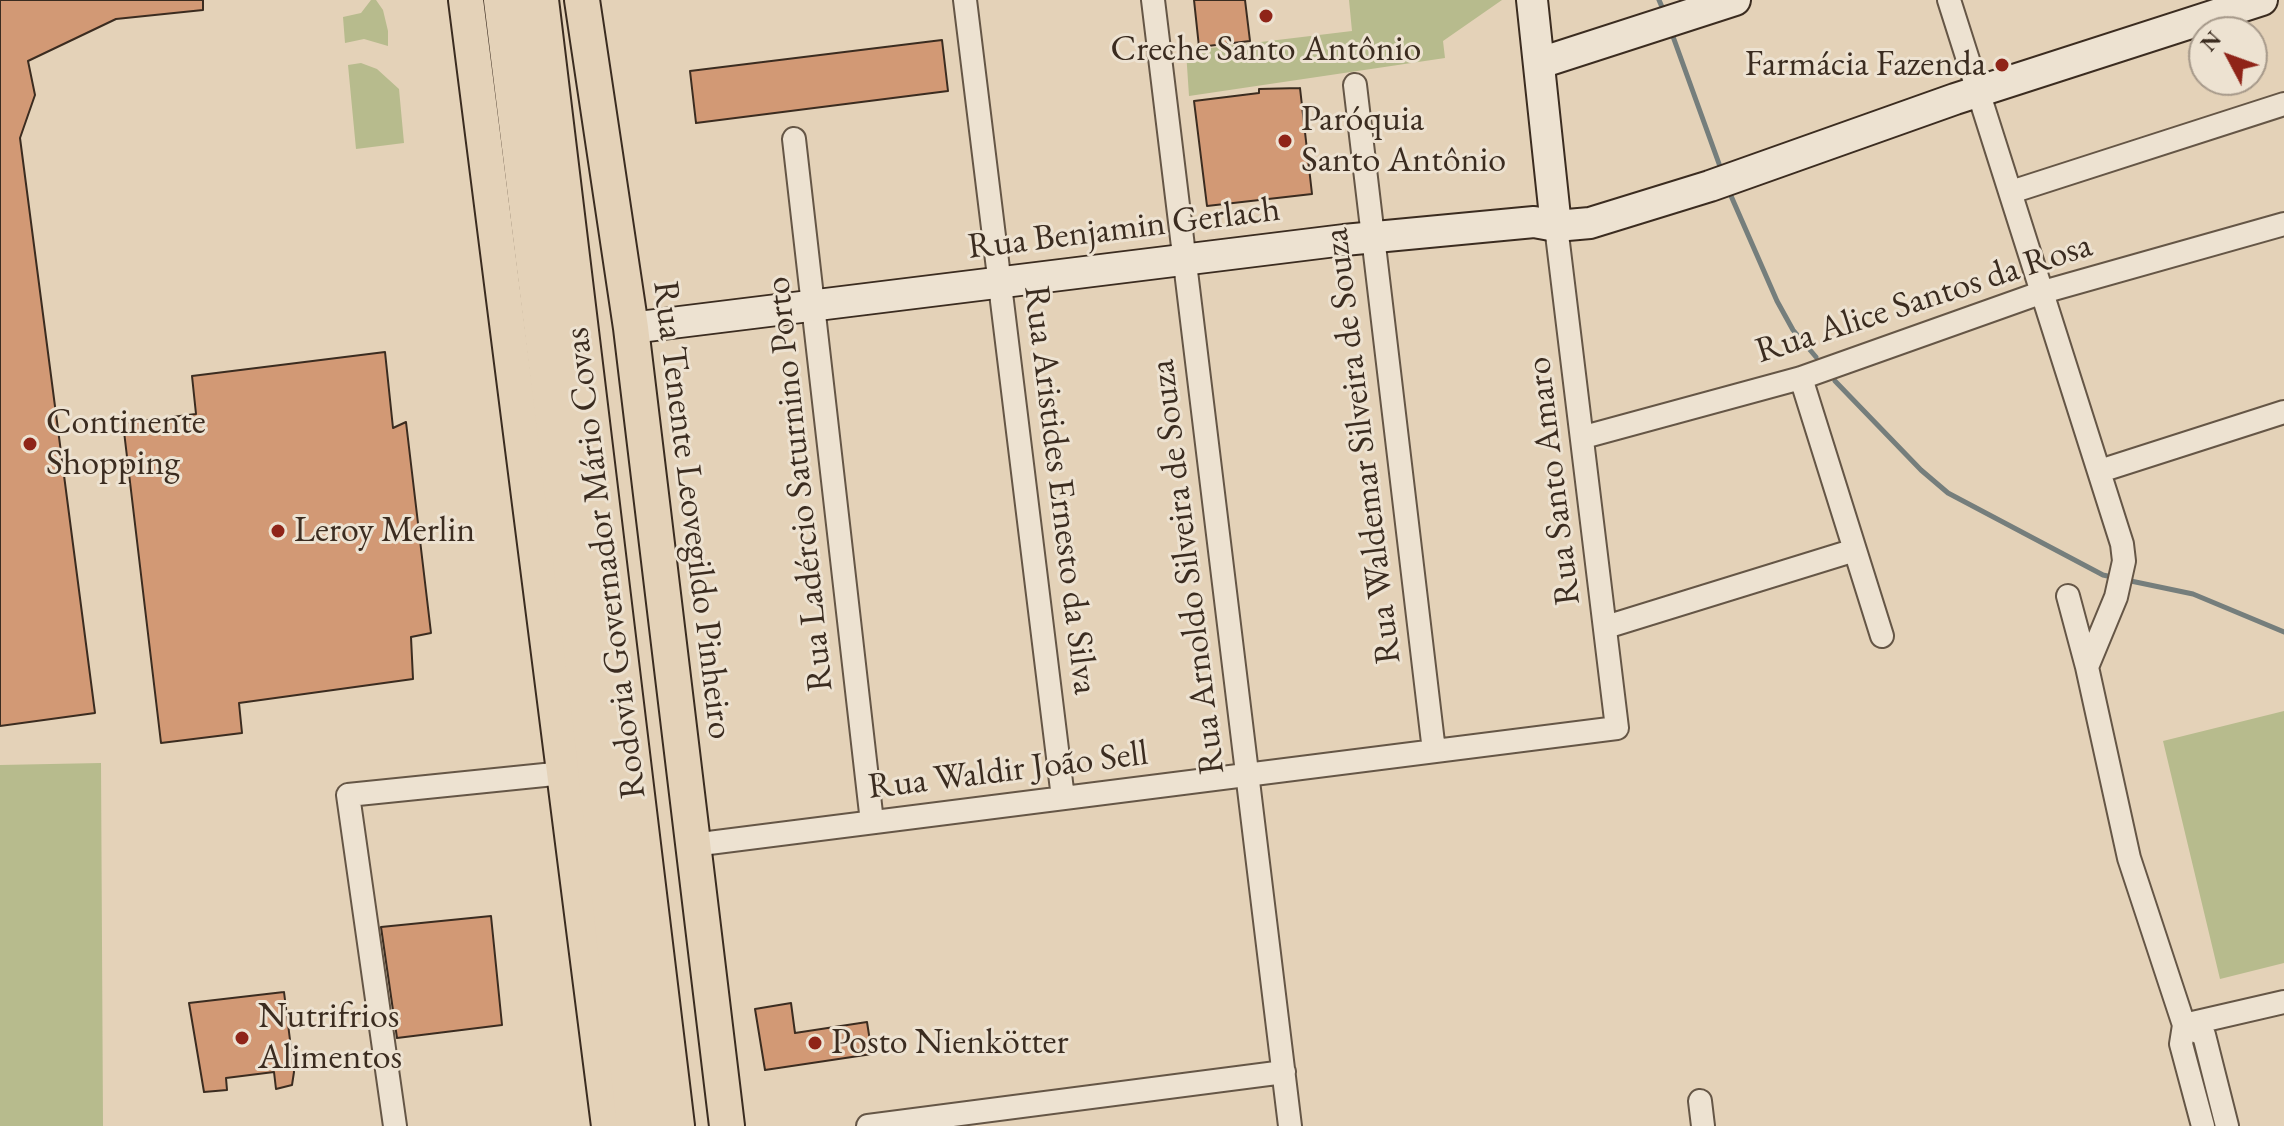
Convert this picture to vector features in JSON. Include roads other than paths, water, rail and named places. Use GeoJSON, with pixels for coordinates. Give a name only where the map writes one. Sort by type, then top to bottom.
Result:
{"type":"FeatureCollection","features":[{"type":"Feature","properties":{"kind":"highway","name":"Rodovia Governador Mário Covas"},"geometry":{"type":"LineString","coordinates":[[504,0],[594,731],[627,1046],[665,1124]]}},
{"type":"Feature","properties":{"kind":"highway","name":"Rodovia Governador Mário Covas"},"geometry":{"type":"LineString","coordinates":[[538,0],[665,1124]]}},
{"type":"Feature","properties":{"kind":"highway"},"geometry":{"type":"LineString","coordinates":[[627,1046],[627,1126]]}},
{"type":"Feature","properties":{"kind":"main road"},"geometry":{"type":"LineString","coordinates":[[466,0],[609,1126]]}},
{"type":"Feature","properties":{"kind":"main road","name":"Rua Tenente Leovegildo Pinheiro"},"geometry":{"type":"LineString","coordinates":[[582,0],[631,328],[727,1126]]}},
{"type":"Feature","properties":{"kind":"main road"},"geometry":{"type":"LineString","coordinates":[[1532,0],[1556,226]]}},
{"type":"Feature","properties":{"kind":"main road"},"geometry":{"type":"LineString","coordinates":[[1540,63],[1735,0]]}},
{"type":"Feature","properties":{"kind":"main road","name":"Rua Benjamin Gerlach"},"geometry":{"type":"LineString","coordinates":[[631,328],[1372,238],[1534,222],[1556,226],[1590,223],[1710,186],[1978,91],[2262,0]]}},
{"type":"Feature","properties":{"kind":"street","name":"Rua Aristides Ernesto da Silva"},"geometry":{"type":"LineString","coordinates":[[965,0],[1063,798]]}},
{"type":"Feature","properties":{"kind":"street","name":"Rua Arnoldo Silveira de Souza"},"geometry":{"type":"LineString","coordinates":[[1153,0],[1290,1126]]}},
{"type":"Feature","properties":{"kind":"street"},"geometry":{"type":"LineString","coordinates":[[1949,0],[2116,521],[2124,561],[2120,585],[2087,667]]}},
{"type":"Feature","properties":{"kind":"street","name":"Rua Waldemar Silveira de Souza"},"geometry":{"type":"LineString","coordinates":[[1355,85],[1434,751]]}},
{"type":"Feature","properties":{"kind":"street"},"geometry":{"type":"LineString","coordinates":[[2011,192],[2284,104]]}},
{"type":"Feature","properties":{"kind":"street","name":"Rua Ladércio Saturnino Porto"},"geometry":{"type":"LineString","coordinates":[[794,139],[872,822]]}},
{"type":"Feature","properties":{"kind":"street","name":"Rua Alice Santos da Rosa"},"geometry":{"type":"LineString","coordinates":[[1584,437],[1801,378],[2043,292],[2284,224]]}},
{"type":"Feature","properties":{"kind":"street","name":"Rua Santo Amaro"},"geometry":{"type":"LineString","coordinates":[[1556,226],[1617,728]]}},
{"type":"Feature","properties":{"kind":"street"},"geometry":{"type":"LineString","coordinates":[[1801,378],[1882,636]]}},
{"type":"Feature","properties":{"kind":"street"},"geometry":{"type":"LineString","coordinates":[[2100,471],[2284,412]]}},
{"type":"Feature","properties":{"kind":"street"},"geometry":{"type":"LineString","coordinates":[[1606,627],[1855,550]]}},
{"type":"Feature","properties":{"kind":"street"},"geometry":{"type":"LineString","coordinates":[[2068,596],[2087,667],[2129,858],[2184,1025],[2181,1044],[2203,1126]]}},
{"type":"Feature","properties":{"kind":"street","name":"Rua Waldir João Sell"},"geometry":{"type":"LineString","coordinates":[[693,845],[1617,728]]}},
{"type":"Feature","properties":{"kind":"street"},"geometry":{"type":"LineString","coordinates":[[395,1126],[348,795],[564,773]]}},
{"type":"Feature","properties":{"kind":"street"},"geometry":{"type":"LineString","coordinates":[[2184,1025],[2284,1002]]}},
{"type":"Feature","properties":{"kind":"street"},"geometry":{"type":"LineString","coordinates":[[2184,1025],[2204,1035],[2227,1126]]}},
{"type":"Feature","properties":{"kind":"street"},"geometry":{"type":"LineString","coordinates":[[868,1126],[1284,1072]]}},
{"type":"Feature","properties":{"kind":"street"},"geometry":{"type":"LineString","coordinates":[[1700,1101],[1703,1126]]}},
{"type":"Feature","properties":{"kind":"waterway"},"geometry":{"type":"LineString","coordinates":[[1659,0],[1665,14]]}},
{"type":"Feature","properties":{"kind":"waterway"},"geometry":{"type":"LineString","coordinates":[[1671,31],[1722,172]]}},
{"type":"Feature","properties":{"kind":"waterway"},"geometry":{"type":"LineString","coordinates":[[1728,189],[1777,301],[1793,330],[1816,357]]}},
{"type":"Feature","properties":{"kind":"waterway"},"geometry":{"type":"LineString","coordinates":[[1835,381],[1921,470],[1948,493],[2112,577]]}},
{"type":"Feature","properties":{"kind":"waterway"},"geometry":{"type":"LineString","coordinates":[[2126,580],[2193,594],[2284,632]]}},
{"type":"Feature","properties":{"kind":"place","name":"Creche Santo Antônio"},"geometry":{"type":"Point","coordinates":[1266,16]}},
{"type":"Feature","properties":{"kind":"place","name":"Farmácia Fazenda"},"geometry":{"type":"Point","coordinates":[2002,65]}},
{"type":"Feature","properties":{"kind":"place","name":"Paróquia Santo Antônio"},"geometry":{"type":"Point","coordinates":[1285,141]}},
{"type":"Feature","properties":{"kind":"place","name":"Continente Shopping"},"geometry":{"type":"Point","coordinates":[30,444]}},
{"type":"Feature","properties":{"kind":"place","name":"Leroy Merlin"},"geometry":{"type":"Point","coordinates":[278,531]}},
{"type":"Feature","properties":{"kind":"place","name":"Nutrifrios Alimentos"},"geometry":{"type":"Point","coordinates":[242,1038]}},
{"type":"Feature","properties":{"kind":"place","name":"Posto Nienkötter"},"geometry":{"type":"Point","coordinates":[815,1043]}}]}
